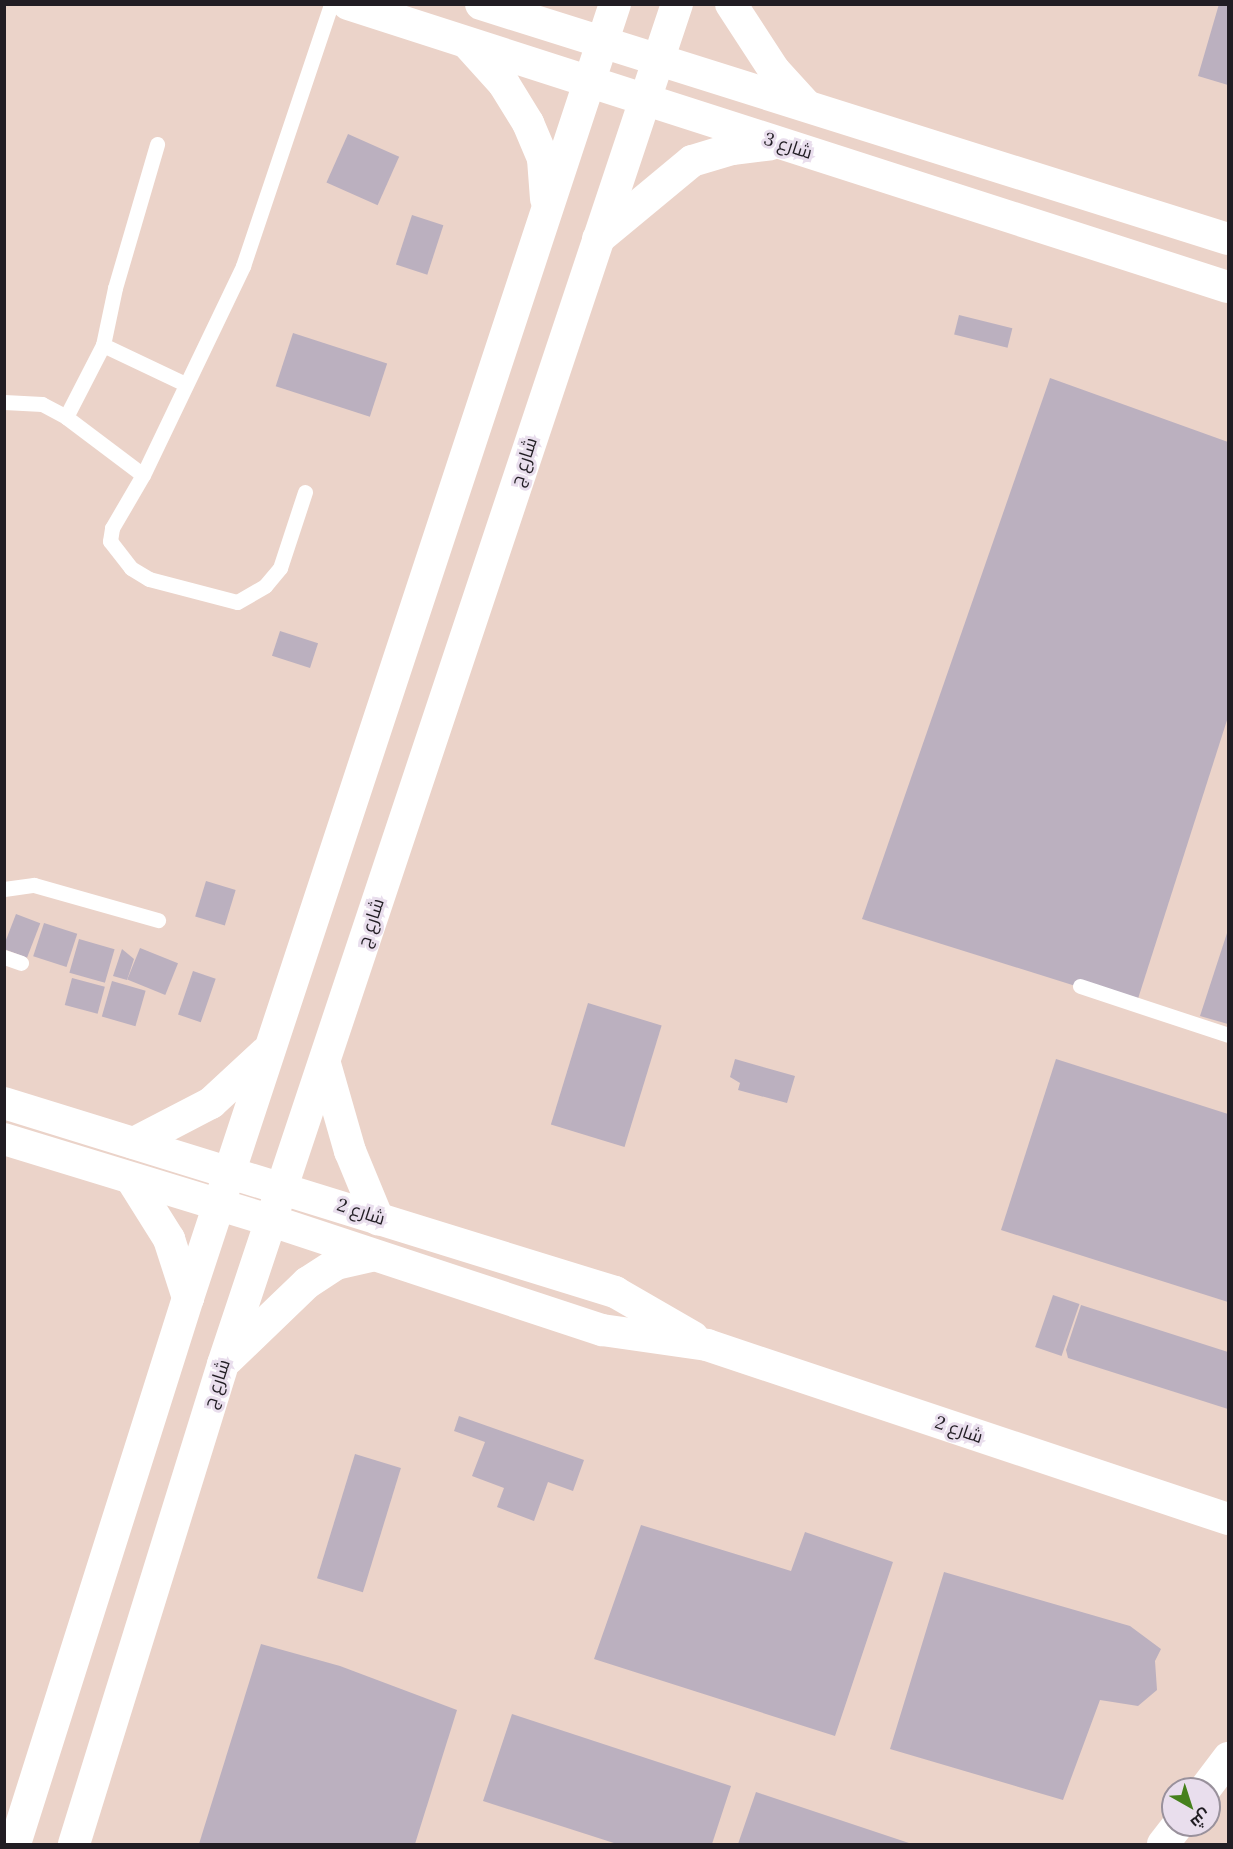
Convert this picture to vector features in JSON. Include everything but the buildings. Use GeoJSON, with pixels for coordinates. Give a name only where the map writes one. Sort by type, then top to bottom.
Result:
{"type":"FeatureCollection","features":[{"type":"Feature","properties":{"kind":"street","name":"شارع 3"},"geometry":{"type":"LineString","coordinates":[[348,4],[1228,287]]}},
{"type":"Feature","properties":{"kind":"street"},"geometry":{"type":"LineString","coordinates":[[481,4],[602,42],[659,57],[807,107],[1228,239]]}},
{"type":"Feature","properties":{"kind":"street"},"geometry":{"type":"LineString","coordinates":[[15,1845],[188,1298],[615,4]]}},
{"type":"Feature","properties":{"kind":"street","name":"شارع ج"},"geometry":{"type":"LineString","coordinates":[[74,1845],[223,1364],[677,4]]}},
{"type":"Feature","properties":{"kind":"street"},"geometry":{"type":"LineString","coordinates":[[731,4],[774,70],[807,107]]}},
{"type":"Feature","properties":{"kind":"street"},"geometry":{"type":"LineString","coordinates":[[467,44],[504,84],[528,123],[543,159],[547,208]]}},
{"type":"Feature","properties":{"kind":"street"},"geometry":{"type":"LineString","coordinates":[[598,239],[692,161],[732,149],[777,143]]}},
{"type":"Feature","properties":{"kind":"street"},"geometry":{"type":"LineString","coordinates":[[134,1143],[212,1103],[240,1080],[271,1047]]}},
{"type":"Feature","properties":{"kind":"street"},"geometry":{"type":"LineString","coordinates":[[324,1064],[350,1152],[378,1219]]}},
{"type":"Feature","properties":{"kind":"street","name":"شارع 2"},"geometry":{"type":"LineString","coordinates":[[4,1103],[230,1172],[284,1186],[378,1219],[615,1292],[707,1345]]}},
{"type":"Feature","properties":{"kind":"street","name":"شارع 2"},"geometry":{"type":"LineString","coordinates":[[4,1139],[218,1207],[272,1221],[370,1256],[603,1330],[707,1345],[1223,1523]]}},
{"type":"Feature","properties":{"kind":"street"},"geometry":{"type":"LineString","coordinates":[[132,1180],[169,1239],[188,1298]]}},
{"type":"Feature","properties":{"kind":"street"},"geometry":{"type":"LineString","coordinates":[[223,1364],[307,1283],[336,1264],[370,1256]]}},
{"type":"Feature","properties":{"kind":"street"},"geometry":{"type":"LineString","coordinates":[[1214,1777],[1228,1758]]}},
{"type":"Feature","properties":{"kind":"lane"},"geometry":{"type":"LineString","coordinates":[[305,492],[280,568],[265,586],[237,602],[149,579],[115,551],[110,541],[112,528],[143,475],[243,266],[332,4]]}},
{"type":"Feature","properties":{"kind":"lane"},"geometry":{"type":"LineString","coordinates":[[66,417],[103,345],[115,288],[157,144]]}},
{"type":"Feature","properties":{"kind":"lane"},"geometry":{"type":"LineString","coordinates":[[103,345],[185,384]]}},
{"type":"Feature","properties":{"kind":"lane"},"geometry":{"type":"LineString","coordinates":[[4,402],[42,404],[66,417],[143,475]]}},
{"type":"Feature","properties":{"kind":"lane"},"geometry":{"type":"LineString","coordinates":[[4,889],[34,885],[158,920]]}},
{"type":"Feature","properties":{"kind":"lane"},"geometry":{"type":"LineString","coordinates":[[4,957],[21,963]]}},
{"type":"Feature","properties":{"kind":"lane"},"geometry":{"type":"LineString","coordinates":[[1080,986],[1228,1035]]}},
{"type":"Feature","properties":{"kind":"shaded area"},"geometry":{"type":"Polygon","coordinates":[[[5,5],[1228,5],[1228,1844],[5,1844],[5,5]]]}}]}
